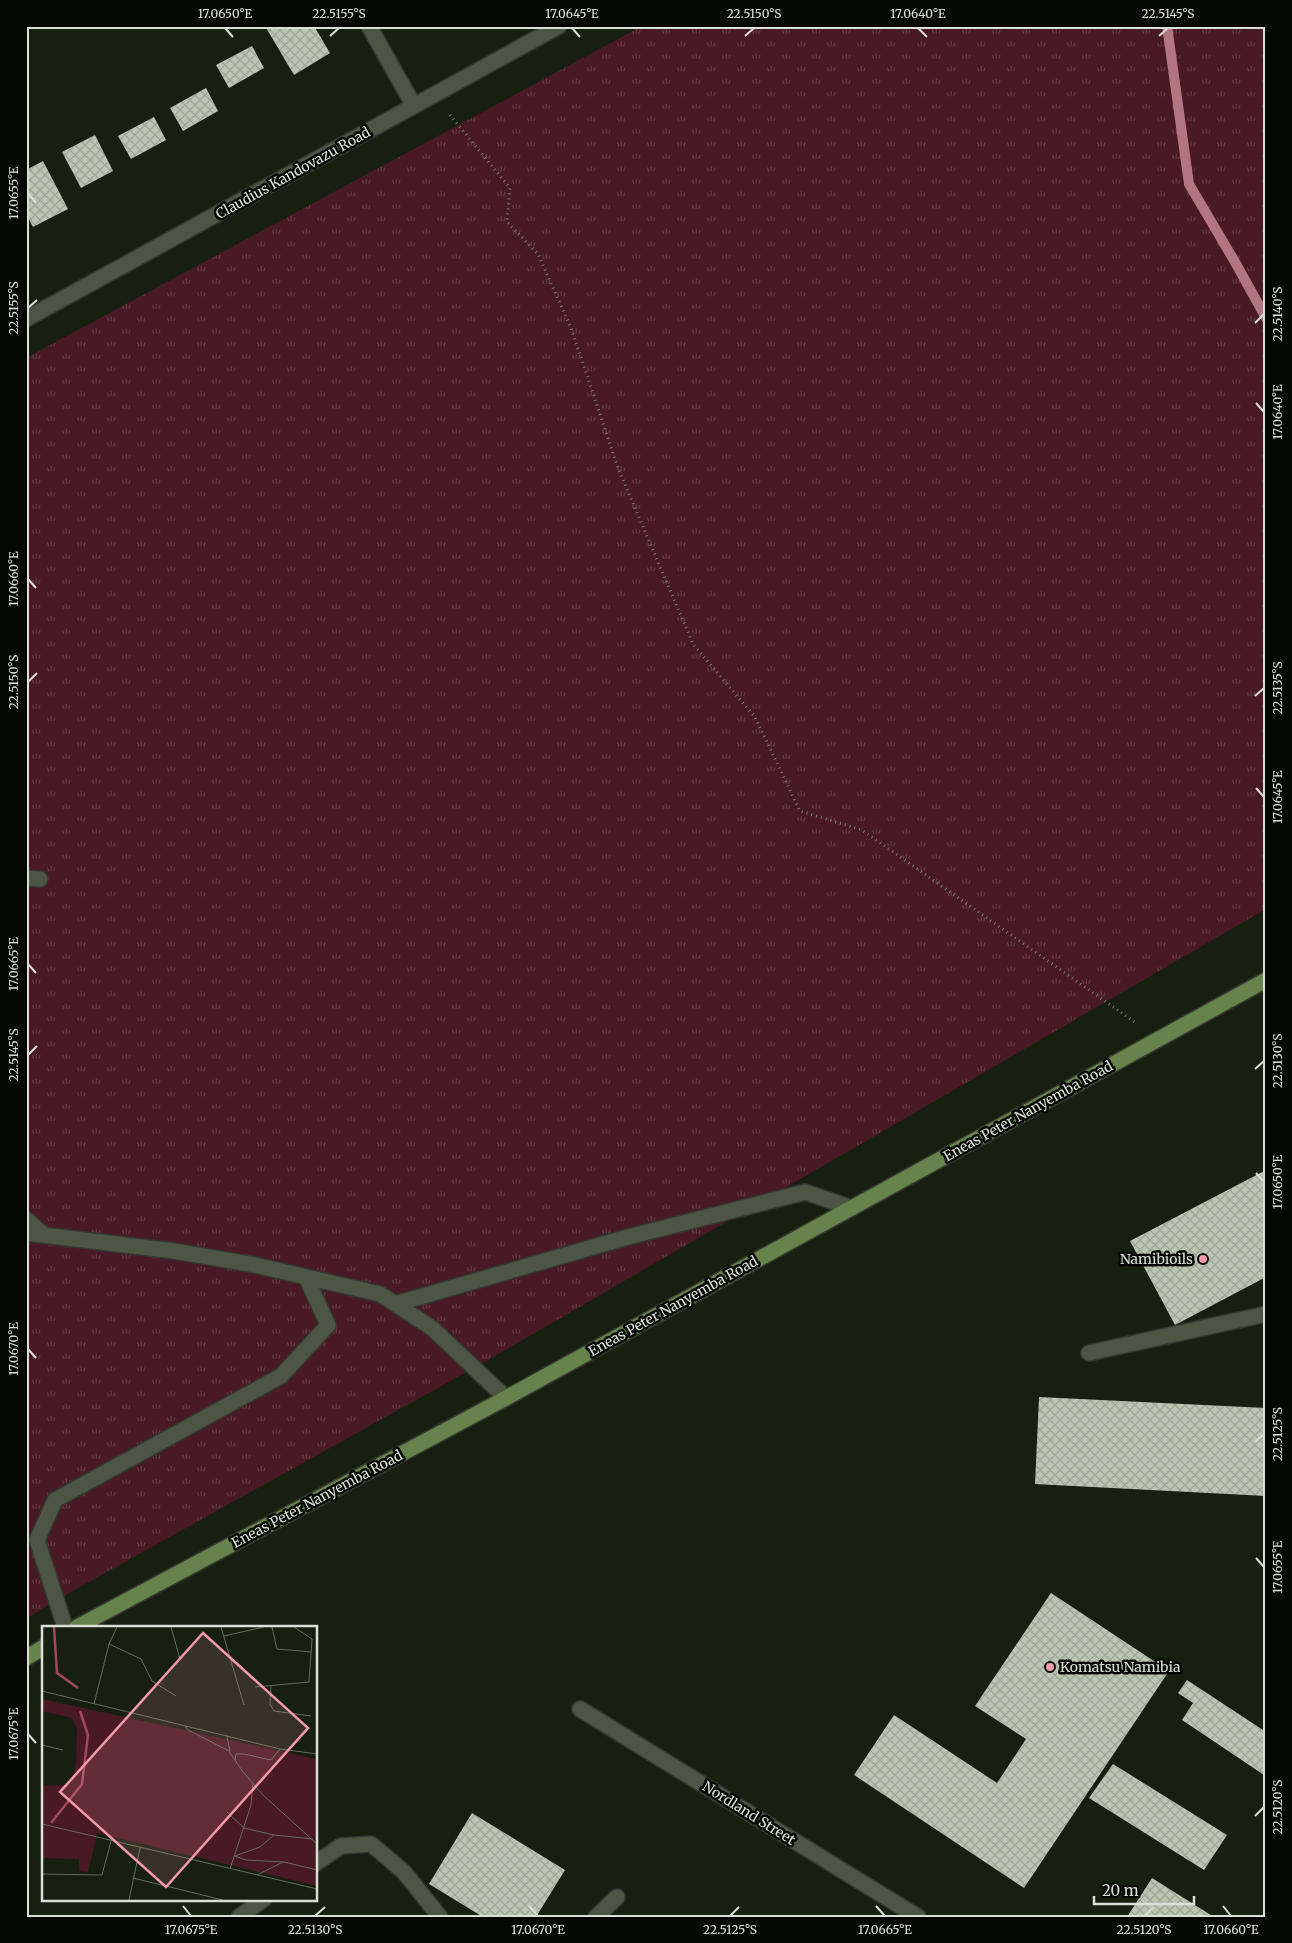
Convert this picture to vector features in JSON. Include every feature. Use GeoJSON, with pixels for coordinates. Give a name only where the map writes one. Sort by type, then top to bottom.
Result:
{"type":"FeatureCollection","features":[{"type":"Feature","properties":{"kind":"main road","name":"Eneas Peter Nanyemba Road"},"geometry":{"type":"LineString","coordinates":[[79,1626],[506,1398],[1266,980]]}},
{"type":"Feature","properties":{"kind":"main road"},"geometry":{"type":"LineString","coordinates":[[26,1658],[42,1648]]}},
{"type":"Feature","properties":{"kind":"street"},"geometry":{"type":"LineString","coordinates":[[369,26],[414,106]]}},
{"type":"Feature","properties":{"kind":"street","name":"Claudius Kandovazu Road"},"geometry":{"type":"LineString","coordinates":[[26,319],[559,26]]}},
{"type":"Feature","properties":{"kind":"street"},"geometry":{"type":"LineString","coordinates":[[395,1304],[628,1237],[805,1192],[852,1208]]}},
{"type":"Feature","properties":{"kind":"street"},"geometry":{"type":"LineString","coordinates":[[26,1219],[44,1236]]}},
{"type":"Feature","properties":{"kind":"street"},"geometry":{"type":"LineString","coordinates":[[26,1233],[174,1250],[380,1294],[432,1328],[506,1398]]}},
{"type":"Feature","properties":{"kind":"street"},"geometry":{"type":"LineString","coordinates":[[65,1626],[37,1540],[55,1500],[280,1376],[328,1325],[306,1277]]}},
{"type":"Feature","properties":{"kind":"street"},"geometry":{"type":"LineString","coordinates":[[1090,1353],[1266,1314]]}},
{"type":"Feature","properties":{"kind":"street","name":"Nordland Street"},"geometry":{"type":"LineString","coordinates":[[580,1709],[918,1917]]}},
{"type":"Feature","properties":{"kind":"street"},"geometry":{"type":"LineString","coordinates":[[318,1862],[341,1846],[371,1844],[404,1872],[440,1917]]}},
{"type":"Feature","properties":{"kind":"street"},"geometry":{"type":"LineString","coordinates":[[596,1917],[617,1897]]}},
{"type":"Feature","properties":{"kind":"street"},"geometry":{"type":"LineString","coordinates":[[239,1917],[263,1900]]}},
{"type":"Feature","properties":{"kind":"path"},"geometry":{"type":"LineString","coordinates":[[433,96],[510,188],[507,222],[538,254],[549,278],[571,328],[618,468],[693,644],[755,718],[800,811],[862,830],[1159,1039]]}},
{"type":"Feature","properties":{"kind":"green space"},"geometry":{"type":"Polygon","coordinates":[[[642,26],[1266,26],[1266,909],[488,1360],[53,1602],[26,1619],[26,358],[642,26]]]}},
{"type":"Feature","properties":{"kind":"building"},"geometry":{"type":"Polygon","coordinates":[[[265,26],[314,26],[330,53],[294,75],[265,26]]]}},
{"type":"Feature","properties":{"kind":"building"},"geometry":{"type":"Polygon","coordinates":[[[252,46],[264,68],[229,88],[216,65],[252,46]]]}},
{"type":"Feature","properties":{"kind":"building"},"geometry":{"type":"Polygon","coordinates":[[[206,88],[218,111],[183,131],[170,108],[206,88]]]}},
{"type":"Feature","properties":{"kind":"building"},"geometry":{"type":"Polygon","coordinates":[[[154,117],[166,140],[131,159],[118,136],[154,117]]]}},
{"type":"Feature","properties":{"kind":"building"},"geometry":{"type":"Polygon","coordinates":[[[95,135],[113,171],[81,188],[62,152],[95,135]]]}},
{"type":"Feature","properties":{"kind":"building"},"geometry":{"type":"Polygon","coordinates":[[[43,161],[68,209],[33,227],[26,214],[26,170],[43,161]]]}},
{"type":"Feature","properties":{"kind":"building","name":"Namibioils"},"geometry":{"type":"Polygon","coordinates":[[[1266,1170],[1266,1277],[1175,1325],[1130,1241],[1266,1170]]]}},
{"type":"Feature","properties":{"kind":"building"},"geometry":{"type":"Polygon","coordinates":[[[1039,1397],[1266,1408],[1266,1496],[1035,1484],[1039,1397]]]}},
{"type":"Feature","properties":{"kind":"building"},"geometry":{"type":"Polygon","coordinates":[[[1051,1593],[1169,1671],[1024,1888],[854,1775],[894,1715],[997,1783],[1026,1739],[975,1706],[1051,1593]]]}},
{"type":"Feature","properties":{"kind":"building"},"geometry":{"type":"Polygon","coordinates":[[[1187,1680],[1266,1732],[1264,1775],[1182,1720],[1193,1703],[1178,1693],[1187,1680]]]}},
{"type":"Feature","properties":{"kind":"building"},"geometry":{"type":"Polygon","coordinates":[[[1113,1764],[1227,1835],[1204,1870],[1089,1798],[1113,1764]]]}},
{"type":"Feature","properties":{"kind":"building"},"geometry":{"type":"Polygon","coordinates":[[[472,1813],[565,1870],[536,1917],[483,1917],[429,1884],[472,1813]]]}},
{"type":"Feature","properties":{"kind":"building"},"geometry":{"type":"Polygon","coordinates":[[[1152,1878],[1214,1917],[1127,1917],[1152,1878]]]}},
{"type":"Feature","properties":{"kind":"waterway"},"geometry":{"type":"LineString","coordinates":[[1167,26],[1189,184],[1266,318]]}},
{"type":"Feature","properties":{"kind":"place","name":"Namibioils"},"geometry":{"type":"Point","coordinates":[1203,1259]}},
{"type":"Feature","properties":{"kind":"place","name":"Komatsu Namibia"},"geometry":{"type":"Point","coordinates":[1050,1667]}}]}
